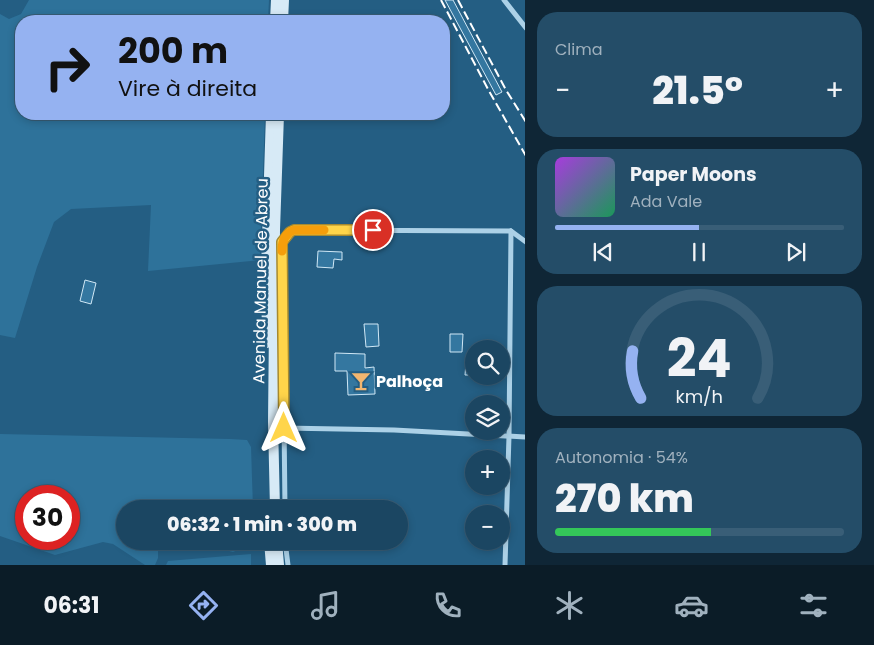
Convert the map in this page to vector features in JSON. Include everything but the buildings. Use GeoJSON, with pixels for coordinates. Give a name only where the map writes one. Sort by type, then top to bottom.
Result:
{"type":"FeatureCollection","features":[{"type":"Feature","properties":{"kind":"main road"},"geometry":{"type":"LineString","coordinates":[[275,15],[276,0]]}},
{"type":"Feature","properties":{"kind":"main road"},"geometry":{"type":"LineString","coordinates":[[283,15],[284,0]]}},
{"type":"Feature","properties":{"kind":"main road","name":"Avenida Manuel de Abreu"},"geometry":{"type":"LineString","coordinates":[[269,500],[266,270],[271,120]]}},
{"type":"Feature","properties":{"kind":"main road","name":"Avenida Manuel de Abreu"},"geometry":{"type":"LineString","coordinates":[[275,500],[273,422],[275,230],[279,120]]}},
{"type":"Feature","properties":{"kind":"main road"},"geometry":{"type":"LineString","coordinates":[[270,550],[271,565]]}},
{"type":"Feature","properties":{"kind":"main road"},"geometry":{"type":"LineString","coordinates":[[278,550],[279,565]]}},
{"type":"Feature","properties":{"kind":"street"},"geometry":{"type":"LineString","coordinates":[[504,0],[525,28]]}},
{"type":"Feature","properties":{"kind":"street"},"geometry":{"type":"LineString","coordinates":[[285,500],[282,242],[290,232],[294,230],[511,231],[525,242]]}},
{"type":"Feature","properties":{"kind":"street"},"geometry":{"type":"LineString","coordinates":[[511,231],[510,436],[525,437]]}},
{"type":"Feature","properties":{"kind":"street"},"geometry":{"type":"LineString","coordinates":[[284,428],[465,434]]}},
{"type":"Feature","properties":{"kind":"street"},"geometry":{"type":"LineString","coordinates":[[505,565],[510,440]]}},
{"type":"Feature","properties":{"kind":"street"},"geometry":{"type":"LineString","coordinates":[[286,550],[288,565]]}},
{"type":"Feature","properties":{"kind":"shaded area"},"geometry":{"type":"Polygon","coordinates":[[[29,0],[269,0],[268,15],[19,15],[29,0]]]}},
{"type":"Feature","properties":{"kind":"shaded area"},"geometry":{"type":"Polygon","coordinates":[[[0,14],[9,19],[15,16],[15,120],[265,120],[260,260],[148,271],[151,205],[71,209],[54,222],[37,267],[15,338],[0,335],[0,14]]]}},
{"type":"Feature","properties":{"kind":"shaded area"},"geometry":{"type":"Polygon","coordinates":[[[0,434],[230,439],[247,440],[251,447],[253,500],[116,500],[116,546],[103,542],[80,548],[80,485],[15,485],[15,541],[0,536],[0,434]]]}},
{"type":"Feature","properties":{"kind":"shaded area"},"geometry":{"type":"Polygon","coordinates":[[[41,550],[73,550],[55,555],[41,550]]]}},
{"type":"Feature","properties":{"kind":"shaded area"},"geometry":{"type":"Polygon","coordinates":[[[122,550],[158,550],[158,558],[155,565],[145,565],[122,550]]]}},
{"type":"Feature","properties":{"kind":"shaded area"},"geometry":{"type":"Polygon","coordinates":[[[251,554],[251,565],[166,565],[168,561],[251,554]]]}},
{"type":"Feature","properties":{"kind":"railway"},"geometry":{"type":"LineString","coordinates":[[441,0],[449,15]]}},
{"type":"Feature","properties":{"kind":"railway"},"geometry":{"type":"LineString","coordinates":[[458,0],[506,90],[525,120]]}},
{"type":"Feature","properties":{"kind":"railway"},"geometry":{"type":"LineString","coordinates":[[450,17],[525,154]]}},
{"type":"Feature","properties":{"kind":"slow traffic"},"geometry":{"type":"LineString","coordinates":[[282,251],[282,242],[290,232],[294,230],[324,230]]}},
{"type":"Feature","properties":{"kind":"place","name":"Palhoça"},"geometry":{"type":"Point","coordinates":[361,381]}},
{"type":"Feature","properties":{"kind":"route"},"geometry":{"type":"LineString","coordinates":[[284,428],[282,242],[294,230],[373,230]]}}]}
